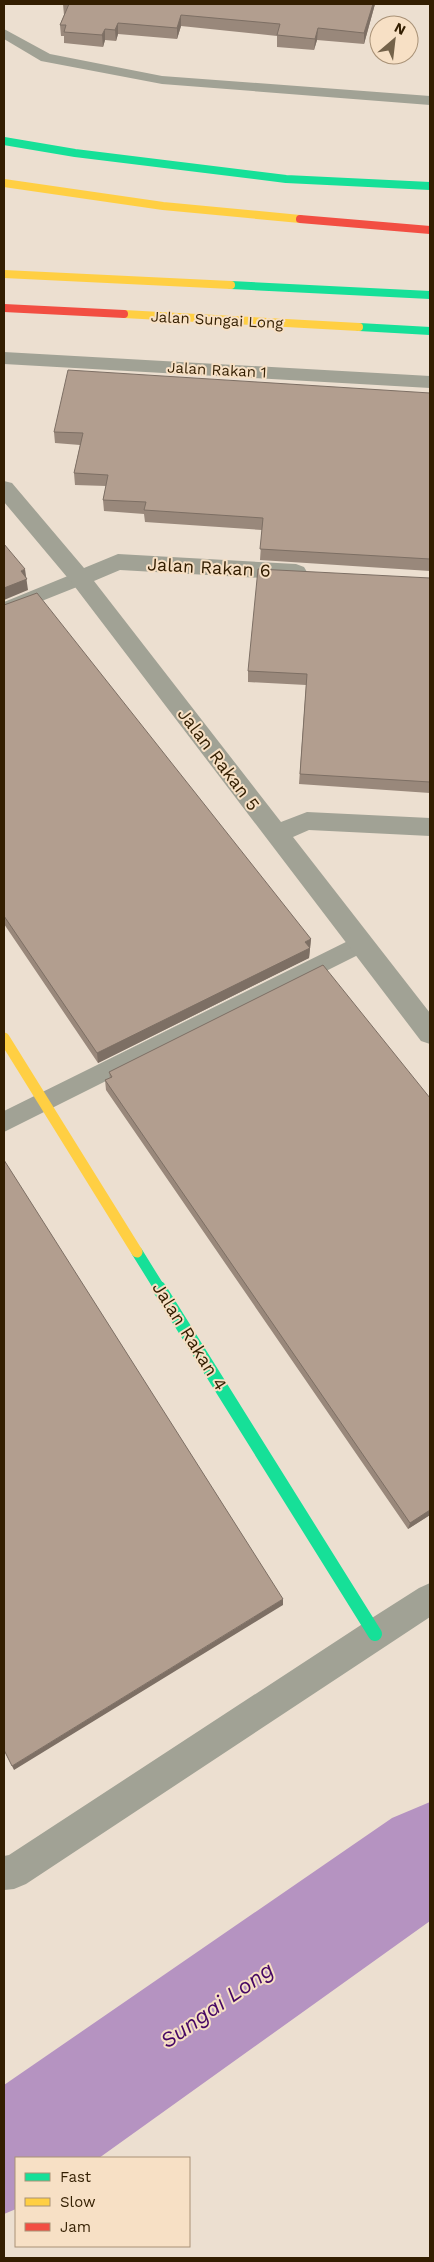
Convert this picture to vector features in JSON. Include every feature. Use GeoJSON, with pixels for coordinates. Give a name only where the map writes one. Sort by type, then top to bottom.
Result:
{"type":"FeatureCollection","features":[{"type":"Feature","properties":{"kind":"main road"},"geometry":{"type":"LineString","coordinates":[[4,141],[75,153],[286,178],[430,186]]}},
{"type":"Feature","properties":{"kind":"main road"},"geometry":{"type":"LineString","coordinates":[[4,183],[175,208],[287,220],[430,230]]}},
{"type":"Feature","properties":{"kind":"main road"},"geometry":{"type":"LineString","coordinates":[[4,274],[430,295]]}},
{"type":"Feature","properties":{"kind":"main road","name":"Jalan Sungai Long"},"geometry":{"type":"LineString","coordinates":[[4,308],[430,332]]}},
{"type":"Feature","properties":{"kind":"main road","name":"Jalan Rakan 4"},"geometry":{"type":"LineString","coordinates":[[4,1038],[375,1634]]}},
{"type":"Feature","properties":{"kind":"street","name":"Jalan Rakan 1"},"geometry":{"type":"LineString","coordinates":[[4,358],[430,382]]}},
{"type":"Feature","properties":{"kind":"street","name":"Jalan Rakan 5"},"geometry":{"type":"LineString","coordinates":[[4,488],[80,578],[430,1033]]}},
{"type":"Feature","properties":{"kind":"street","name":"Jalan Rakan 6"},"geometry":{"type":"LineString","coordinates":[[80,578],[118,562],[315,573]]}},
{"type":"Feature","properties":{"kind":"street"},"geometry":{"type":"LineString","coordinates":[[277,834],[307,821],[430,827]]}},
{"type":"Feature","properties":{"kind":"street"},"geometry":{"type":"LineString","coordinates":[[4,1873],[14,1872],[430,1599]]}},
{"type":"Feature","properties":{"kind":"lane"},"geometry":{"type":"LineString","coordinates":[[4,33],[46,58],[162,80],[430,102]]}},
{"type":"Feature","properties":{"kind":"lane"},"geometry":{"type":"LineString","coordinates":[[4,609],[80,578]]}},
{"type":"Feature","properties":{"kind":"lane"},"geometry":{"type":"LineString","coordinates":[[4,1122],[362,943]]}},
{"type":"Feature","properties":{"kind":"building"},"geometry":{"type":"Polygon","coordinates":[[[69,4],[373,4],[364,33],[318,28],[315,39],[277,35],[280,24],[181,15],[177,28],[118,23],[115,30],[105,29],[102,35],[64,32],[66,25],[60,25],[69,4]]]}},
{"type":"Feature","properties":{"kind":"building"},"geometry":{"type":"Polygon","coordinates":[[[68,370],[430,393],[430,559],[260,549],[263,518],[144,510],[146,502],[103,500],[108,475],[74,473],[83,433],[54,432],[68,370]]]}},
{"type":"Feature","properties":{"kind":"building"},"geometry":{"type":"Polygon","coordinates":[[[4,544],[25,569],[21,571],[27,579],[4,588],[4,544]]]}},
{"type":"Feature","properties":{"kind":"building"},"geometry":{"type":"Polygon","coordinates":[[[258,569],[430,578],[430,782],[300,774],[307,674],[248,671],[258,569]]]}},
{"type":"Feature","properties":{"kind":"building"},"geometry":{"type":"Polygon","coordinates":[[[37,593],[311,939],[305,942],[310,948],[97,1053],[4,916],[4,605],[37,593]]]}},
{"type":"Feature","properties":{"kind":"building"},"geometry":{"type":"Polygon","coordinates":[[[323,965],[430,1098],[430,1510],[410,1523],[105,1080],[112,1077],[109,1072],[323,965]]]}},
{"type":"Feature","properties":{"kind":"building"},"geometry":{"type":"Polygon","coordinates":[[[4,1160],[283,1599],[12,1766],[4,1750],[4,1160]]]}},
{"type":"Feature","properties":{"kind":"waterway","name":"Sungai Long"},"geometry":{"type":"LineString","coordinates":[[4,2155],[430,1856]]}},
{"type":"Feature","properties":{"kind":"traffic: fast"},"geometry":{"type":"LineString","coordinates":[[4,141],[75,153],[286,179],[430,186]]}},
{"type":"Feature","properties":{"kind":"traffic: fast"},"geometry":{"type":"LineString","coordinates":[[231,285],[430,295]]}},
{"type":"Feature","properties":{"kind":"traffic: fast"},"geometry":{"type":"LineString","coordinates":[[359,327],[430,331]]}},
{"type":"Feature","properties":{"kind":"traffic: fast"},"geometry":{"type":"LineString","coordinates":[[137,1252],[375,1634]]}},
{"type":"Feature","properties":{"kind":"traffic: slow"},"geometry":{"type":"LineString","coordinates":[[4,183],[163,206],[300,219]]}},
{"type":"Feature","properties":{"kind":"traffic: slow"},"geometry":{"type":"LineString","coordinates":[[4,274],[231,285]]}},
{"type":"Feature","properties":{"kind":"traffic: slow"},"geometry":{"type":"LineString","coordinates":[[124,314],[359,327]]}},
{"type":"Feature","properties":{"kind":"traffic: slow"},"geometry":{"type":"LineString","coordinates":[[4,1038],[137,1252]]}},
{"type":"Feature","properties":{"kind":"traffic: jam"},"geometry":{"type":"LineString","coordinates":[[300,219],[430,230]]}},
{"type":"Feature","properties":{"kind":"traffic: jam"},"geometry":{"type":"LineString","coordinates":[[4,308],[124,314]]}}]}
